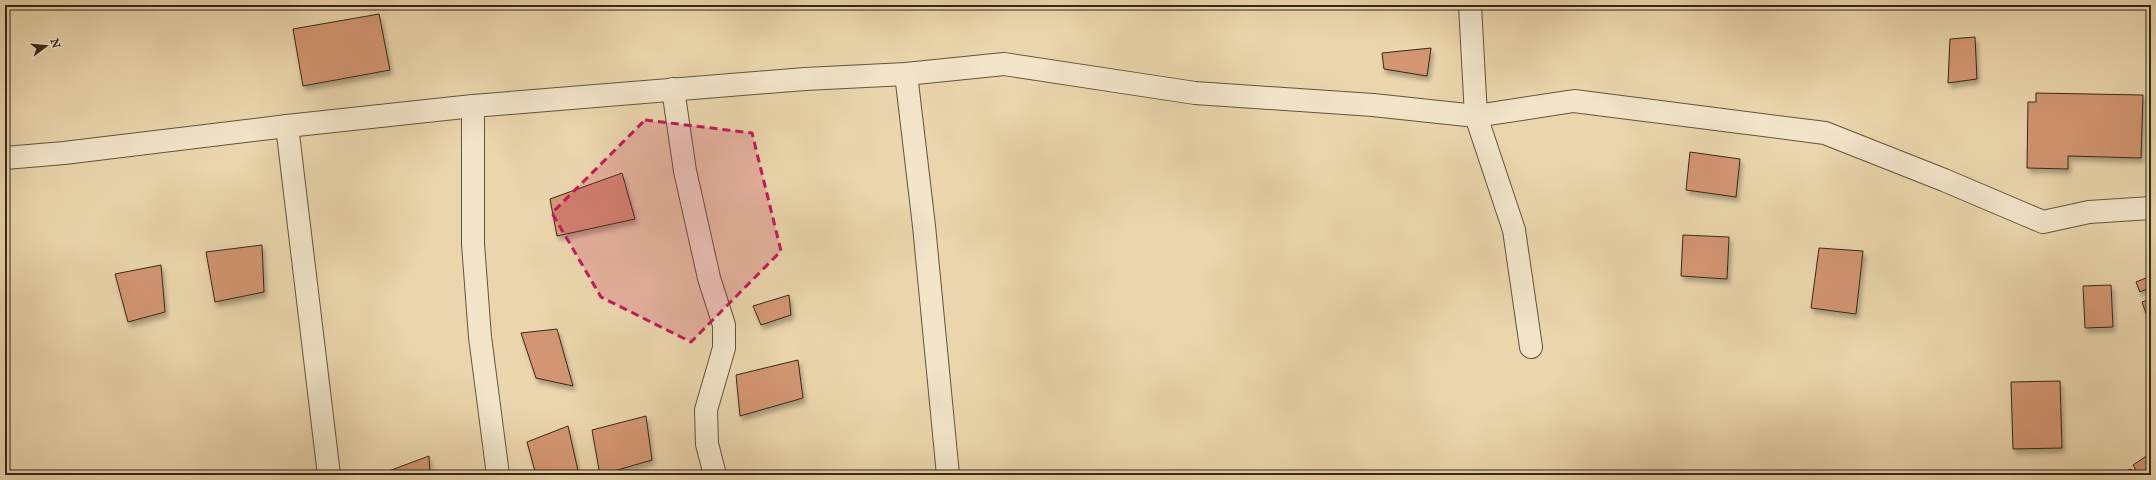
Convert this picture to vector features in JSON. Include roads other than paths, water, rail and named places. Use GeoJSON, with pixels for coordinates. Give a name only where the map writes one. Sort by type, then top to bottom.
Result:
{"type":"FeatureCollection","features":[{"type":"Feature","properties":{"kind":"street"},"geometry":{"type":"LineString","coordinates":[[1470,5],[1476,116],[1514,230],[1531,347]]}},
{"type":"Feature","properties":{"kind":"street"},"geometry":{"type":"LineString","coordinates":[[5,158],[64,153],[287,126],[473,106],[673,89],[906,74],[1004,64],[1195,93],[1373,105],[1476,116],[1574,101],[1825,133],[1944,180],[2043,222],[2089,212],[2151,208]]}},
{"type":"Feature","properties":{"kind":"street"},"geometry":{"type":"LineString","coordinates":[[906,74],[924,226],[948,475]]}},
{"type":"Feature","properties":{"kind":"street"},"geometry":{"type":"LineString","coordinates":[[673,89],[685,171],[709,278],[724,325],[724,348],[706,410],[707,444],[714,475]]}},
{"type":"Feature","properties":{"kind":"street"},"geometry":{"type":"LineString","coordinates":[[473,106],[473,244],[480,336],[498,475]]}},
{"type":"Feature","properties":{"kind":"street"},"geometry":{"type":"LineString","coordinates":[[287,126],[329,475]]}}]}
